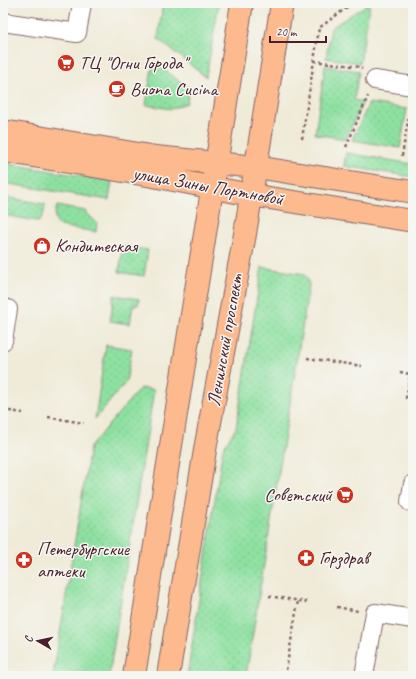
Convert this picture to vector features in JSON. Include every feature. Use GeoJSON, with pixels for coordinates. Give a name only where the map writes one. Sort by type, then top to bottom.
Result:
{"type":"FeatureCollection","features":[{"type":"Feature","properties":{"kind":"main road","name":"Ленинский проспект"},"geometry":{"type":"LineString","coordinates":[[134,676],[242,3]]}},
{"type":"Feature","properties":{"kind":"main road","name":"Ленинский проспект"},"geometry":{"type":"LineString","coordinates":[[168,676],[206,444],[256,167],[282,3]]}},
{"type":"Feature","properties":{"kind":"main road","name":"улица Зины Портновой"},"geometry":{"type":"LineString","coordinates":[[3,131],[156,157],[256,167],[413,192]]}},
{"type":"Feature","properties":{"kind":"main road","name":"улица Зины Портновой"},"geometry":{"type":"LineString","coordinates":[[3,151],[153,176],[251,195],[413,221]]}},
{"type":"Feature","properties":{"kind":"lane"},"geometry":{"type":"LineString","coordinates":[[3,22],[77,33],[82,3]]}},
{"type":"Feature","properties":{"kind":"lane"},"geometry":{"type":"LineString","coordinates":[[375,80],[412,92]]}},
{"type":"Feature","properties":{"kind":"lane"},"geometry":{"type":"LineString","coordinates":[[3,308],[8,309],[3,340]]}},
{"type":"Feature","properties":{"kind":"lane"},"geometry":{"type":"LineString","coordinates":[[413,484],[410,502],[413,502]]}},
{"type":"Feature","properties":{"kind":"lane"},"geometry":{"type":"LineString","coordinates":[[364,676],[375,613],[413,619]]}},
{"type":"Feature","properties":{"kind":"path"},"geometry":{"type":"LineString","coordinates":[[302,140],[319,28],[353,3]]}},
{"type":"Feature","properties":{"kind":"path"},"geometry":{"type":"LineString","coordinates":[[314,61],[360,67],[375,80],[346,147]]}},
{"type":"Feature","properties":{"kind":"path"},"geometry":{"type":"LineString","coordinates":[[402,156],[412,92]]}},
{"type":"Feature","properties":{"kind":"path"},"geometry":{"type":"LineString","coordinates":[[307,358],[362,366]]}},
{"type":"Feature","properties":{"kind":"path"},"geometry":{"type":"LineString","coordinates":[[412,366],[406,398],[413,400]]}},
{"type":"Feature","properties":{"kind":"path"},"geometry":{"type":"LineString","coordinates":[[400,372],[410,374]]}},
{"type":"Feature","properties":{"kind":"path"},"geometry":{"type":"LineString","coordinates":[[3,410],[23,414]]}},
{"type":"Feature","properties":{"kind":"path"},"geometry":{"type":"LineString","coordinates":[[48,417],[84,423]]}},
{"type":"Feature","properties":{"kind":"path"},"geometry":{"type":"LineString","coordinates":[[269,596],[306,602]]}},
{"type":"Feature","properties":{"kind":"path"},"geometry":{"type":"LineString","coordinates":[[285,676],[298,601]]}},
{"type":"Feature","properties":{"kind":"green space"},"geometry":{"type":"Polygon","coordinates":[[[163,3],[219,3],[206,77],[158,39],[163,3]]]}},
{"type":"Feature","properties":{"kind":"green space"},"geometry":{"type":"Polygon","coordinates":[[[369,3],[360,63],[326,58],[331,28],[369,3]]]}},
{"type":"Feature","properties":{"kind":"green space"},"geometry":{"type":"Polygon","coordinates":[[[153,62],[189,88],[187,103],[171,109],[146,105],[153,62]]]}},
{"type":"Feature","properties":{"kind":"green space"},"geometry":{"type":"Polygon","coordinates":[[[325,66],[359,71],[354,100],[363,102],[346,139],[315,134],[325,66]]]}},
{"type":"Feature","properties":{"kind":"green space"},"geometry":{"type":"Polygon","coordinates":[[[369,103],[407,109],[400,148],[352,140],[369,103]]]}},
{"type":"Feature","properties":{"kind":"green space"},"geometry":{"type":"Polygon","coordinates":[[[346,153],[413,164],[413,177],[344,166],[346,153]]]}},
{"type":"Feature","properties":{"kind":"green space"},"geometry":{"type":"Polygon","coordinates":[[[3,163],[112,181],[109,200],[3,183],[3,163]]]}},
{"type":"Feature","properties":{"kind":"green space"},"geometry":{"type":"Polygon","coordinates":[[[3,197],[45,204],[42,217],[37,221],[3,215],[3,197]]]}},
{"type":"Feature","properties":{"kind":"green space"},"geometry":{"type":"Polygon","coordinates":[[[57,206],[85,211],[97,223],[96,232],[60,226],[55,220],[57,206]]]}},
{"type":"Feature","properties":{"kind":"green space"},"geometry":{"type":"Polygon","coordinates":[[[123,246],[148,250],[144,276],[119,272],[123,246]]]}},
{"type":"Feature","properties":{"kind":"green space"},"geometry":{"type":"Polygon","coordinates":[[[262,267],[304,274],[309,285],[246,676],[187,676],[223,448],[236,428],[262,267]]]}},
{"type":"Feature","properties":{"kind":"green space"},"geometry":{"type":"Polygon","coordinates":[[[114,295],[139,299],[138,305],[133,305],[130,324],[110,321],[114,295]]]}},
{"type":"Feature","properties":{"kind":"green space"},"geometry":{"type":"Polygon","coordinates":[[[106,345],[132,349],[126,382],[95,419],[106,345]]]}},
{"type":"Feature","properties":{"kind":"green space"},"geometry":{"type":"Polygon","coordinates":[[[140,388],[154,390],[109,676],[53,676],[90,447],[140,388]]]}},
{"type":"Feature","properties":{"kind":"place","name":"ТЦ \"Огни Города\""},"geometry":{"type":"Point","coordinates":[66,63]}},
{"type":"Feature","properties":{"kind":"place","name":"Buona Cucina"},"geometry":{"type":"Point","coordinates":[117,89]}},
{"type":"Feature","properties":{"kind":"place","name":"Кондитеская"},"geometry":{"type":"Point","coordinates":[42,246]}},
{"type":"Feature","properties":{"kind":"place","name":"Советский"},"geometry":{"type":"Point","coordinates":[345,495]}},
{"type":"Feature","properties":{"kind":"place","name":"Горздрав"},"geometry":{"type":"Point","coordinates":[306,558]}},
{"type":"Feature","properties":{"kind":"place","name":"Петербургские аптеки"},"geometry":{"type":"Point","coordinates":[24,560]}}]}
